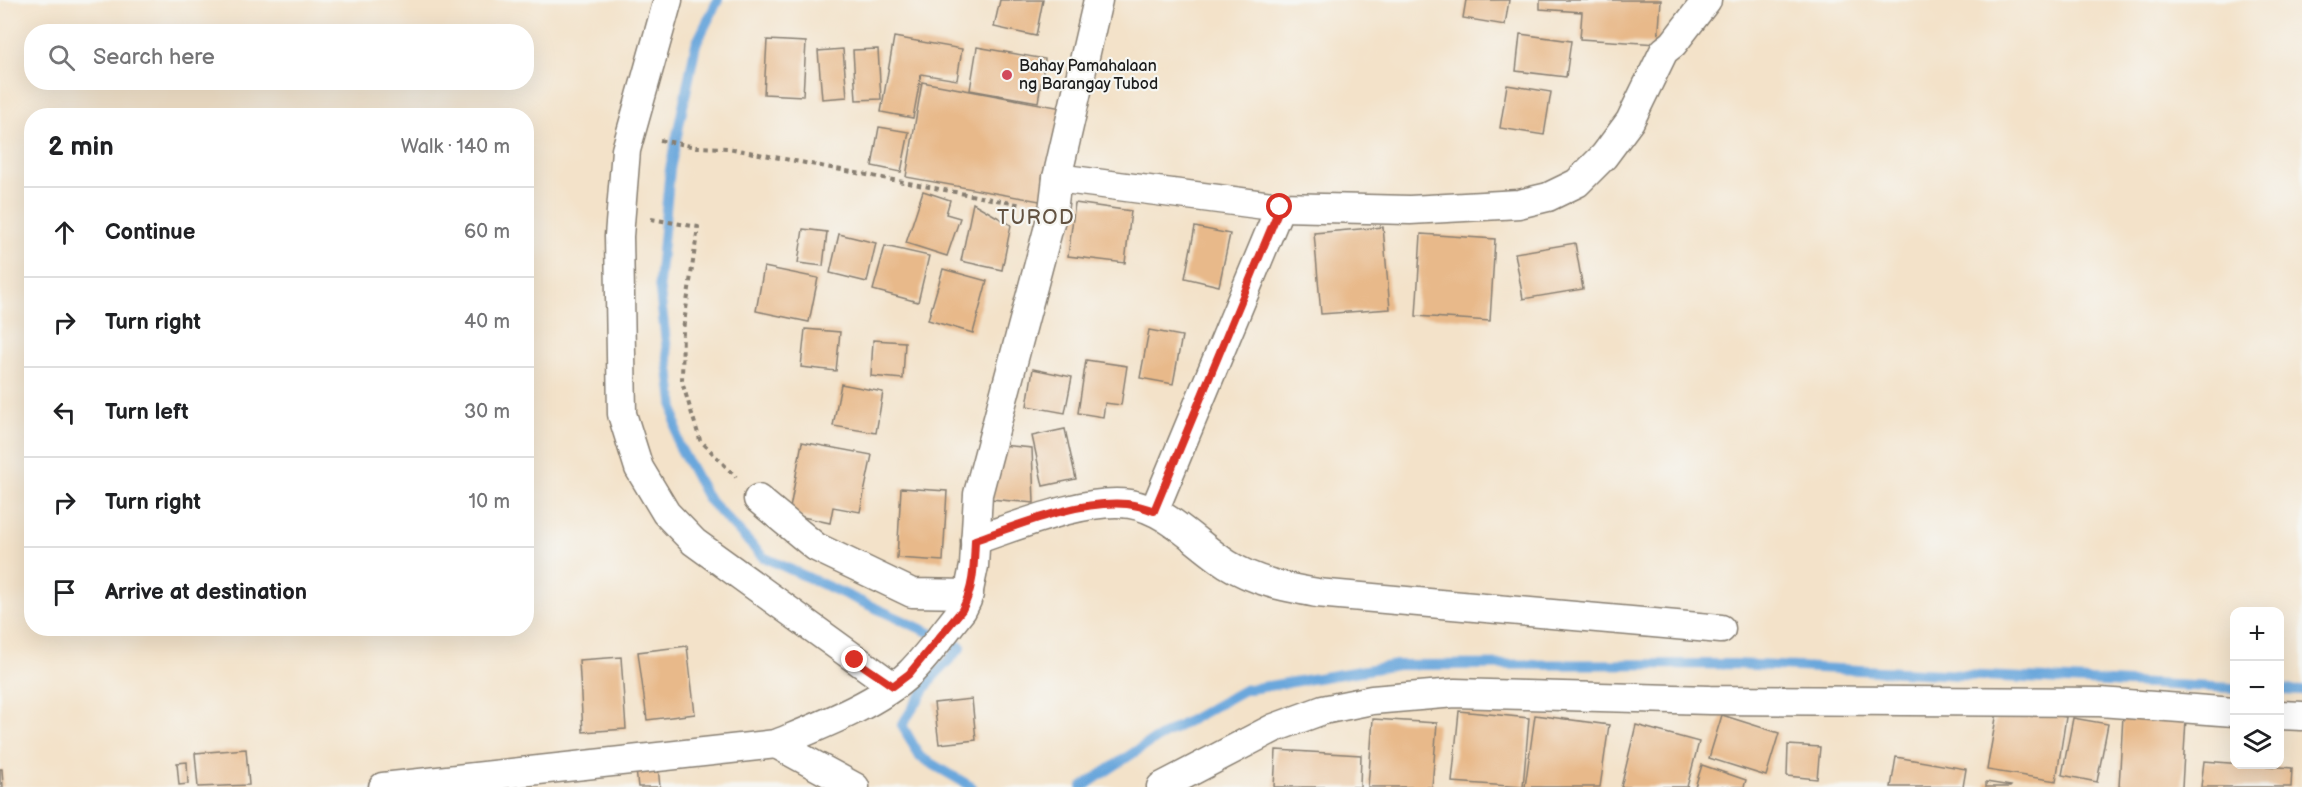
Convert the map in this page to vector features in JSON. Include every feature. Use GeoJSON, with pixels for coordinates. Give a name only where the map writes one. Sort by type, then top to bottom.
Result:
{"type":"FeatureCollection","features":[{"type":"Feature","properties":{"kind":"street"},"geometry":{"type":"LineString","coordinates":[[668,0],[626,150],[619,236],[622,414],[639,468],[666,513],[694,542],[901,680]]}},
{"type":"Feature","properties":{"kind":"street"},"geometry":{"type":"LineString","coordinates":[[382,787],[776,744],[836,719],[865,704],[901,680],[966,602],[974,566],[978,494],[1053,211],[1056,178],[1098,0]]}},
{"type":"Feature","properties":{"kind":"street"},"geometry":{"type":"LineString","coordinates":[[1056,178],[1280,207],[1410,210],[1490,207],[1519,204],[1548,197],[1577,183],[1604,156],[1630,122],[1664,51],[1673,44],[1707,0]]}},
{"type":"Feature","properties":{"kind":"street"},"geometry":{"type":"LineString","coordinates":[[1154,511],[1280,207]]}},
{"type":"Feature","properties":{"kind":"street"},"geometry":{"type":"LineString","coordinates":[[758,499],[816,547],[912,593],[966,602]]}},
{"type":"Feature","properties":{"kind":"street"},"geometry":{"type":"LineString","coordinates":[[975,540],[1052,514],[1102,504],[1130,504],[1154,511],[1227,564],[1262,582],[1317,593],[1721,629]]}},
{"type":"Feature","properties":{"kind":"street"},"geometry":{"type":"LineString","coordinates":[[1161,787],[1274,728],[1323,710],[1372,700],[1455,693],[1710,700],[2100,702],[2230,712]]}},
{"type":"Feature","properties":{"kind":"street"},"geometry":{"type":"LineString","coordinates":[[2284,715],[2302,716]]}},
{"type":"Feature","properties":{"kind":"street"},"geometry":{"type":"LineString","coordinates":[[776,744],[855,787]]}},
{"type":"Feature","properties":{"kind":"path"},"geometry":{"type":"LineString","coordinates":[[656,139],[696,147],[728,148],[1053,211]]}},
{"type":"Feature","properties":{"kind":"path"},"geometry":{"type":"LineString","coordinates":[[645,218],[698,227],[683,330],[682,382],[700,440],[758,499]]}},
{"type":"Feature","properties":{"kind":"building"},"geometry":{"type":"Polygon","coordinates":[[[1000,0],[1043,0],[1036,36],[994,27],[1000,0]]]}},
{"type":"Feature","properties":{"kind":"building"},"geometry":{"type":"Polygon","coordinates":[[[1466,0],[1509,0],[1505,25],[1463,18],[1466,0]]]}},
{"type":"Feature","properties":{"kind":"building"},"geometry":{"type":"Polygon","coordinates":[[[1540,0],[1661,0],[1658,44],[1580,39],[1582,12],[1540,9],[1540,0]]]}},
{"type":"Feature","properties":{"kind":"building"},"geometry":{"type":"Polygon","coordinates":[[[1520,34],[1571,41],[1566,77],[1516,71],[1520,34]]]}},
{"type":"Feature","properties":{"kind":"building"},"geometry":{"type":"Polygon","coordinates":[[[894,37],[962,49],[957,80],[921,74],[913,118],[881,112],[894,37]]]}},
{"type":"Feature","properties":{"kind":"building"},"geometry":{"type":"Polygon","coordinates":[[[767,40],[806,42],[803,96],[764,94],[767,40]]]}},
{"type":"Feature","properties":{"kind":"building","name":"Bahay Pamahalaan ng Barangay Tubod"},"geometry":{"type":"Polygon","coordinates":[[[977,47],[1045,59],[1038,102],[970,90],[977,47]]]}},
{"type":"Feature","properties":{"kind":"building"},"geometry":{"type":"Polygon","coordinates":[[[843,49],[847,97],[822,99],[818,51],[843,49]]]}},
{"type":"Feature","properties":{"kind":"building"},"geometry":{"type":"Polygon","coordinates":[[[878,49],[881,99],[856,100],[853,50],[878,49]]]}},
{"type":"Feature","properties":{"kind":"building"},"geometry":{"type":"Polygon","coordinates":[[[922,82],[1062,108],[1045,202],[906,177],[922,82]]]}},
{"type":"Feature","properties":{"kind":"building"},"geometry":{"type":"Polygon","coordinates":[[[1507,85],[1551,92],[1544,135],[1500,128],[1507,85]]]}},
{"type":"Feature","properties":{"kind":"building"},"geometry":{"type":"Polygon","coordinates":[[[879,127],[909,132],[901,172],[872,166],[879,127]]]}},
{"type":"Feature","properties":{"kind":"building"},"geometry":{"type":"Polygon","coordinates":[[[923,191],[950,200],[946,214],[960,218],[947,256],[906,243],[923,191]]]}},
{"type":"Feature","properties":{"kind":"building"},"geometry":{"type":"Polygon","coordinates":[[[973,203],[1011,225],[1002,270],[961,261],[973,203]]]}},
{"type":"Feature","properties":{"kind":"building"},"geometry":{"type":"Polygon","coordinates":[[[1075,203],[1131,211],[1125,263],[1068,256],[1075,203]]]}},
{"type":"Feature","properties":{"kind":"building"},"geometry":{"type":"Polygon","coordinates":[[[1195,227],[1230,234],[1219,286],[1185,278],[1195,227]]]}},
{"type":"Feature","properties":{"kind":"building"},"geometry":{"type":"Polygon","coordinates":[[[1383,227],[1390,309],[1321,314],[1314,233],[1383,227]]]}},
{"type":"Feature","properties":{"kind":"building"},"geometry":{"type":"Polygon","coordinates":[[[803,229],[827,232],[823,266],[798,263],[803,229]]]}},
{"type":"Feature","properties":{"kind":"building"},"geometry":{"type":"Polygon","coordinates":[[[839,234],[876,243],[867,282],[830,273],[839,234]]]}},
{"type":"Feature","properties":{"kind":"building"},"geometry":{"type":"Polygon","coordinates":[[[1421,234],[1495,239],[1490,321],[1416,316],[1421,234]]]}},
{"type":"Feature","properties":{"kind":"building"},"geometry":{"type":"Polygon","coordinates":[[[1575,243],[1583,289],[1523,299],[1515,253],[1575,243]]]}},
{"type":"Feature","properties":{"kind":"building"},"geometry":{"type":"Polygon","coordinates":[[[885,246],[929,256],[918,302],[873,290],[885,246]]]}},
{"type":"Feature","properties":{"kind":"building"},"geometry":{"type":"Polygon","coordinates":[[[764,267],[818,278],[809,322],[756,311],[764,267]]]}},
{"type":"Feature","properties":{"kind":"building"},"geometry":{"type":"Polygon","coordinates":[[[943,269],[987,281],[973,333],[928,320],[943,269]]]}},
{"type":"Feature","properties":{"kind":"building"},"geometry":{"type":"Polygon","coordinates":[[[805,329],[840,332],[836,371],[801,367],[805,329]]]}},
{"type":"Feature","properties":{"kind":"building"},"geometry":{"type":"Polygon","coordinates":[[[1149,330],[1182,336],[1173,384],[1140,378],[1149,330]]]}},
{"type":"Feature","properties":{"kind":"building"},"geometry":{"type":"Polygon","coordinates":[[[873,340],[905,342],[903,379],[871,376],[873,340]]]}},
{"type":"Feature","properties":{"kind":"building"},"geometry":{"type":"Polygon","coordinates":[[[1086,360],[1127,366],[1121,405],[1105,403],[1103,417],[1078,413],[1086,360]]]}},
{"type":"Feature","properties":{"kind":"building"},"geometry":{"type":"Polygon","coordinates":[[[1033,369],[1072,377],[1065,413],[1027,406],[1033,369]]]}},
{"type":"Feature","properties":{"kind":"building"},"geometry":{"type":"Polygon","coordinates":[[[841,384],[883,392],[876,433],[833,426],[841,384]]]}},
{"type":"Feature","properties":{"kind":"building"},"geometry":{"type":"Polygon","coordinates":[[[1065,429],[1076,479],[1043,486],[1032,436],[1065,429]]]}},
{"type":"Feature","properties":{"kind":"building"},"geometry":{"type":"Polygon","coordinates":[[[802,442],[872,455],[860,512],[833,507],[830,523],[789,514],[802,442]]]}},
{"type":"Feature","properties":{"kind":"building"},"geometry":{"type":"Polygon","coordinates":[[[1000,445],[1032,448],[1034,503],[991,499],[1000,445]]]}},
{"type":"Feature","properties":{"kind":"building"},"geometry":{"type":"Polygon","coordinates":[[[901,488],[947,491],[943,561],[897,558],[901,488]]]}},
{"type":"Feature","properties":{"kind":"building"},"geometry":{"type":"Polygon","coordinates":[[[687,646],[695,714],[647,720],[638,652],[687,646]]]}},
{"type":"Feature","properties":{"kind":"building"},"geometry":{"type":"Polygon","coordinates":[[[621,657],[626,729],[583,732],[579,660],[621,657]]]}},
{"type":"Feature","properties":{"kind":"building"},"geometry":{"type":"Polygon","coordinates":[[[972,699],[976,740],[939,744],[934,703],[972,699]]]}},
{"type":"Feature","properties":{"kind":"building"},"geometry":{"type":"Polygon","coordinates":[[[1998,706],[2066,717],[2056,781],[1987,770],[1998,706]]]}},
{"type":"Feature","properties":{"kind":"building"},"geometry":{"type":"Polygon","coordinates":[[[1459,711],[1529,718],[1523,787],[1452,782],[1459,711]]]}},
{"type":"Feature","properties":{"kind":"building"},"geometry":{"type":"Polygon","coordinates":[[[1535,715],[1609,725],[1600,787],[1525,787],[1535,715]]]}},
{"type":"Feature","properties":{"kind":"building"},"geometry":{"type":"Polygon","coordinates":[[[1722,715],[1779,733],[1766,776],[1709,758],[1722,715]]]}},
{"type":"Feature","properties":{"kind":"building"},"geometry":{"type":"Polygon","coordinates":[[[2123,716],[2186,719],[2182,787],[2119,787],[2123,716]]]}},
{"type":"Feature","properties":{"kind":"building"},"geometry":{"type":"Polygon","coordinates":[[[2073,718],[2108,724],[2097,782],[2062,775],[2073,718]]]}},
{"type":"Feature","properties":{"kind":"building"},"geometry":{"type":"Polygon","coordinates":[[[1373,719],[1437,723],[1432,787],[1368,787],[1373,719]]]}},
{"type":"Feature","properties":{"kind":"building"},"geometry":{"type":"Polygon","coordinates":[[[1636,725],[1699,742],[1687,787],[1621,787],[1636,725]]]}},
{"type":"Feature","properties":{"kind":"building"},"geometry":{"type":"Polygon","coordinates":[[[1788,745],[1820,747],[1817,779],[1787,776],[1788,745]]]}},
{"type":"Feature","properties":{"kind":"building"},"geometry":{"type":"Polygon","coordinates":[[[246,749],[249,785],[198,787],[195,753],[246,749]]]}},
{"type":"Feature","properties":{"kind":"building"},"geometry":{"type":"Polygon","coordinates":[[[1276,750],[1361,755],[1360,787],[1274,787],[1276,750]]]}},
{"type":"Feature","properties":{"kind":"building"},"geometry":{"type":"Polygon","coordinates":[[[1896,757],[1966,769],[1963,787],[1891,787],[1896,757]]]}},
{"type":"Feature","properties":{"kind":"building"},"geometry":{"type":"Polygon","coordinates":[[[2204,761],[2230,763],[2230,769],[2292,768],[2291,787],[2201,787],[2204,761]]]}},
{"type":"Feature","properties":{"kind":"building"},"geometry":{"type":"Polygon","coordinates":[[[187,762],[188,784],[179,785],[177,763],[187,762]]]}},
{"type":"Feature","properties":{"kind":"building"},"geometry":{"type":"Polygon","coordinates":[[[1702,765],[1746,780],[1744,787],[1695,787],[1702,765]]]}},
{"type":"Feature","properties":{"kind":"building"},"geometry":{"type":"Polygon","coordinates":[[[658,767],[660,787],[638,787],[636,770],[658,767]]]}},
{"type":"Feature","properties":{"kind":"building"},"geometry":{"type":"Polygon","coordinates":[[[0,769],[2,769],[3,787],[0,787],[0,769]]]}},
{"type":"Feature","properties":{"kind":"building"},"geometry":{"type":"Polygon","coordinates":[[[1986,782],[2011,786],[1986,787],[1986,782]]]}},
{"type":"Feature","properties":{"kind":"waterway"},"geometry":{"type":"LineString","coordinates":[[718,0],[696,44],[670,169],[659,283],[678,444],[708,499],[763,557],[961,647],[932,678],[902,725],[920,757],[972,787]]}},
{"type":"Feature","properties":{"kind":"waterway"},"geometry":{"type":"LineString","coordinates":[[1082,787],[1147,744],[1244,690],[1397,665],[1734,664],[2230,688]]}},
{"type":"Feature","properties":{"kind":"waterway"},"geometry":{"type":"LineString","coordinates":[[2284,690],[2302,691]]}},
{"type":"Feature","properties":{"kind":"place","name":"Bahay Pamahalaan ng Barangay Tubod"},"geometry":{"type":"Point","coordinates":[1007,75]}},
{"type":"Feature","properties":{"kind":"district","name":"TUROD"},"geometry":{"type":"Point","coordinates":[1036,218]}},
{"type":"Feature","properties":{"kind":"route"},"geometry":{"type":"LineString","coordinates":[[855,660],[893,686],[909,674],[968,600],[974,566],[975,540],[1052,514],[1102,504],[1130,504],[1154,511],[1280,207]]}}]}
